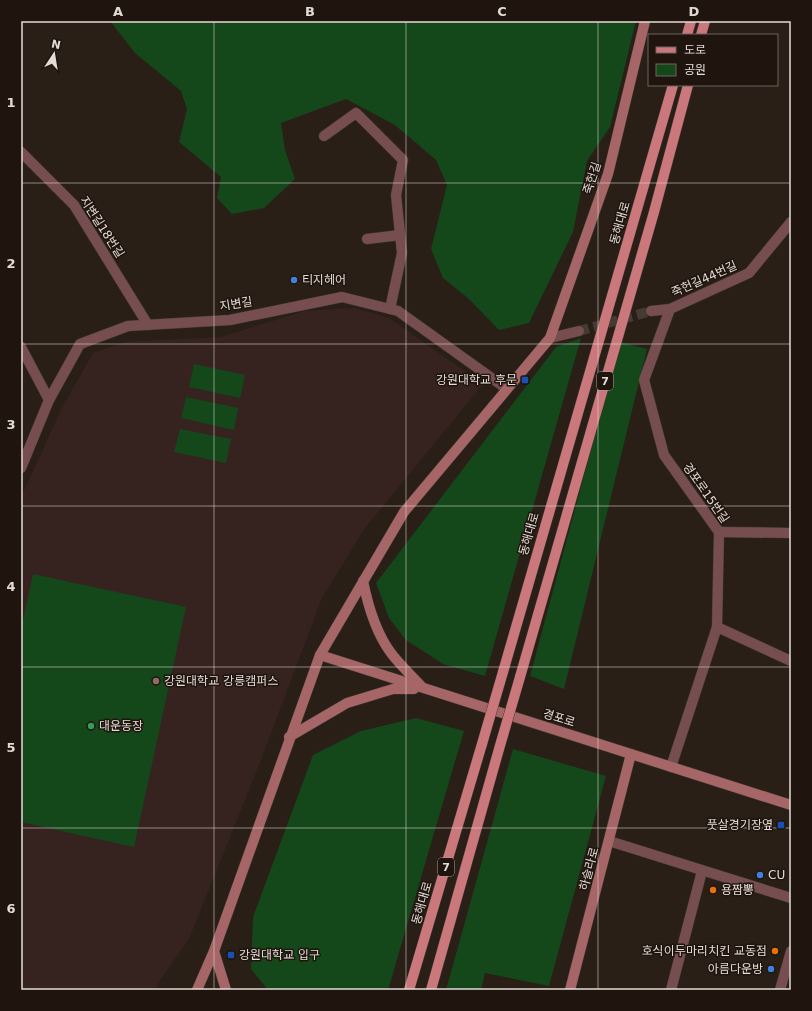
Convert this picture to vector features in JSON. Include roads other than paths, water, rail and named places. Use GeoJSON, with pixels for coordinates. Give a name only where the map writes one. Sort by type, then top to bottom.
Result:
{"type":"FeatureCollection","features":[{"type":"Feature","properties":{"kind":"main road"},"geometry":{"type":"LineString","coordinates":[[687,34],[691,21]]}},
{"type":"Feature","properties":{"kind":"main road"},"geometry":{"type":"LineString","coordinates":[[701,34],[705,21]]}},
{"type":"Feature","properties":{"kind":"main road","name":"동해대로"},"geometry":{"type":"LineString","coordinates":[[409,990],[673,86]]}},
{"type":"Feature","properties":{"kind":"main road","name":"7"},"geometry":{"type":"LineString","coordinates":[[431,990],[654,212],[688,86]]}},
{"type":"Feature","properties":{"kind":"street","name":"죽헌길"},"geometry":{"type":"LineString","coordinates":[[550,338],[608,174],[645,21]]}},
{"type":"Feature","properties":{"kind":"street"},"geometry":{"type":"LineString","coordinates":[[324,136],[356,113],[403,160],[396,195],[402,253],[390,309]]}},
{"type":"Feature","properties":{"kind":"street","name":"지변길18번길"},"geometry":{"type":"LineString","coordinates":[[21,152],[74,204],[148,325]]}},
{"type":"Feature","properties":{"kind":"street","name":"죽헌길44번길"},"geometry":{"type":"LineString","coordinates":[[651,311],[670,309],[749,273],[791,222]]}},
{"type":"Feature","properties":{"kind":"street"},"geometry":{"type":"LineString","coordinates":[[367,239],[400,235]]}},
{"type":"Feature","properties":{"kind":"street","name":"지변길"},"geometry":{"type":"LineString","coordinates":[[21,468],[49,400],[80,344],[128,326],[230,320],[342,296],[398,311],[507,389]]}},
{"type":"Feature","properties":{"kind":"street","name":"경포로15번길"},"geometry":{"type":"LineString","coordinates":[[670,309],[644,380],[664,455],[719,532],[718,627],[671,767]]}},
{"type":"Feature","properties":{"kind":"street"},"geometry":{"type":"LineString","coordinates":[[197,990],[214,951],[289,737],[320,655],[404,512],[550,338],[579,330]]}},
{"type":"Feature","properties":{"kind":"street"},"geometry":{"type":"LineString","coordinates":[[21,347],[49,400]]}},
{"type":"Feature","properties":{"kind":"street"},"geometry":{"type":"LineString","coordinates":[[719,532],[791,533]]}},
{"type":"Feature","properties":{"kind":"street"},"geometry":{"type":"LineString","coordinates":[[363,582],[366,596],[377,628],[391,653],[423,689]]}},
{"type":"Feature","properties":{"kind":"street"},"geometry":{"type":"LineString","coordinates":[[718,627],[791,661]]}},
{"type":"Feature","properties":{"kind":"street","name":"경포로"},"geometry":{"type":"LineString","coordinates":[[320,655],[791,805]]}},
{"type":"Feature","properties":{"kind":"street"},"geometry":{"type":"LineString","coordinates":[[289,737],[347,703],[392,689],[423,689]]}},
{"type":"Feature","properties":{"kind":"street","name":"하슬라로"},"geometry":{"type":"LineString","coordinates":[[570,990],[631,754]]}},
{"type":"Feature","properties":{"kind":"street"},"geometry":{"type":"LineString","coordinates":[[609,841],[791,898]]}},
{"type":"Feature","properties":{"kind":"street"},"geometry":{"type":"LineString","coordinates":[[671,990],[702,870]]}},
{"type":"Feature","properties":{"kind":"street"},"geometry":{"type":"LineString","coordinates":[[214,951],[226,990]]}},
{"type":"Feature","properties":{"kind":"street"},"geometry":{"type":"LineString","coordinates":[[780,990],[791,951]]}},
{"type":"Feature","properties":{"kind":"tunnel"},"geometry":{"type":"LineString","coordinates":[[579,331],[651,311]]}},
{"type":"Feature","properties":{"kind":"place","name":"티지헤어"},"geometry":{"type":"Point","coordinates":[294,280]}},
{"type":"Feature","properties":{"kind":"place","name":"강원대학교 후문"},"geometry":{"type":"Point","coordinates":[525,380]}},
{"type":"Feature","properties":{"kind":"place","name":"강원대학교 강릉캠퍼스"},"geometry":{"type":"Point","coordinates":[156,681]}},
{"type":"Feature","properties":{"kind":"place","name":"대운동장"},"geometry":{"type":"Point","coordinates":[91,726]}},
{"type":"Feature","properties":{"kind":"place","name":"풋살경기장옆"},"geometry":{"type":"Point","coordinates":[781,825]}},
{"type":"Feature","properties":{"kind":"place","name":"CU"},"geometry":{"type":"Point","coordinates":[760,875]}},
{"type":"Feature","properties":{"kind":"place","name":"용짬뽕"},"geometry":{"type":"Point","coordinates":[713,890]}},
{"type":"Feature","properties":{"kind":"place","name":"호식이두마리치킨 교동점"},"geometry":{"type":"Point","coordinates":[775,951]}},
{"type":"Feature","properties":{"kind":"place","name":"강원대학교 입구"},"geometry":{"type":"Point","coordinates":[231,955]}},
{"type":"Feature","properties":{"kind":"place","name":"아름다운방"},"geometry":{"type":"Point","coordinates":[771,969]}}]}
